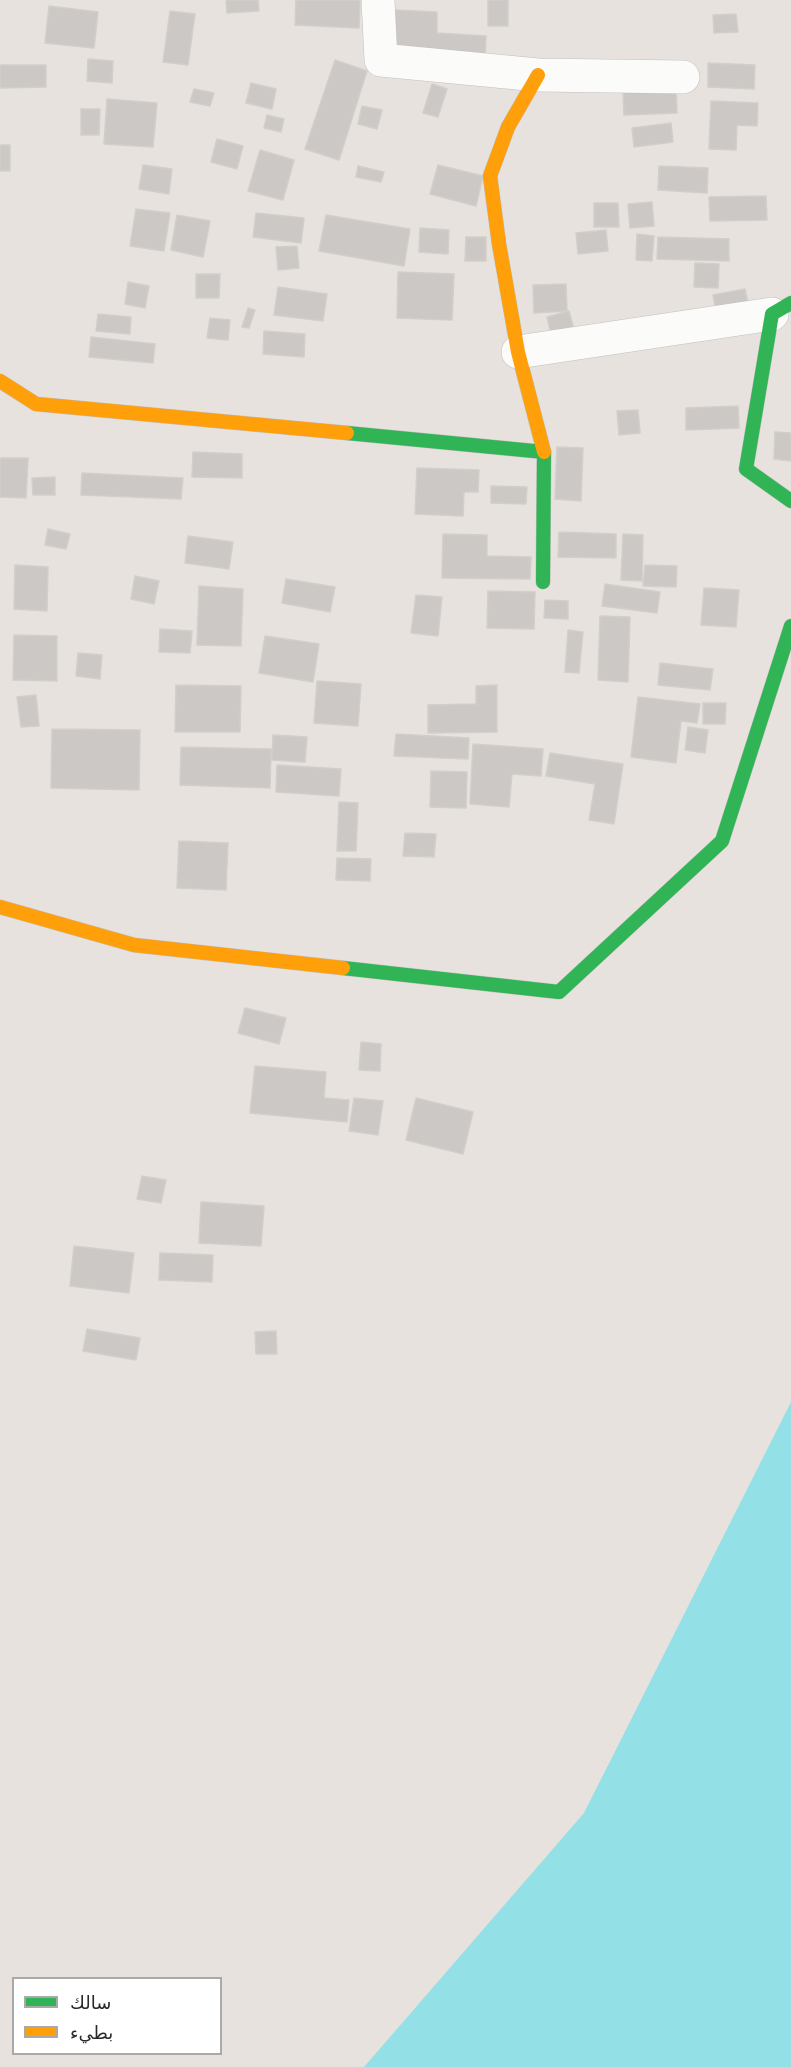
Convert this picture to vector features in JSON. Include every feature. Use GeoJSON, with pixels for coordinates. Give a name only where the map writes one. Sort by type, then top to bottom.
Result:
{"type":"FeatureCollection","features":[{"type":"Feature","properties":{"kind":"street"},"geometry":{"type":"LineString","coordinates":[[378,0],[381,60],[538,75],[683,77]]}},
{"type":"Feature","properties":{"kind":"street"},"geometry":{"type":"LineString","coordinates":[[538,75],[508,127],[490,176],[518,352],[544,452],[543,582]]}},
{"type":"Feature","properties":{"kind":"street"},"geometry":{"type":"LineString","coordinates":[[518,352],[782,309],[746,469],[791,501]]}},
{"type":"Feature","properties":{"kind":"street"},"geometry":{"type":"LineString","coordinates":[[0,381],[36,404],[544,452]]}},
{"type":"Feature","properties":{"kind":"street"},"geometry":{"type":"LineString","coordinates":[[0,907],[134,945],[559,992],[722,841],[791,626]]}},
{"type":"Feature","properties":{"kind":"water"},"geometry":{"type":"Polygon","coordinates":[[[791,1402],[791,2067],[364,2067],[584,1813],[791,1402]]]}},
{"type":"Feature","properties":{"kind":"building"},"geometry":{"type":"Polygon","coordinates":[[[226,0],[258,0],[259,11],[227,13],[226,0]]]}},
{"type":"Feature","properties":{"kind":"building"},"geometry":{"type":"Polygon","coordinates":[[[296,0],[360,0],[359,28],[295,25],[296,0]]]}},
{"type":"Feature","properties":{"kind":"building"},"geometry":{"type":"Polygon","coordinates":[[[488,0],[508,0],[508,26],[488,26],[488,0]]]}},
{"type":"Feature","properties":{"kind":"building"},"geometry":{"type":"Polygon","coordinates":[[[49,6],[98,12],[94,48],[45,43],[49,6]]]}},
{"type":"Feature","properties":{"kind":"building"},"geometry":{"type":"Polygon","coordinates":[[[395,10],[437,12],[437,33],[486,36],[485,59],[393,55],[395,10]]]}},
{"type":"Feature","properties":{"kind":"building"},"geometry":{"type":"Polygon","coordinates":[[[170,11],[195,14],[188,65],[163,62],[170,11]]]}},
{"type":"Feature","properties":{"kind":"building"},"geometry":{"type":"Polygon","coordinates":[[[736,14],[738,32],[714,33],[713,15],[736,14]]]}},
{"type":"Feature","properties":{"kind":"building"},"geometry":{"type":"Polygon","coordinates":[[[88,59],[113,61],[112,83],[87,81],[88,59]]]}},
{"type":"Feature","properties":{"kind":"building"},"geometry":{"type":"Polygon","coordinates":[[[335,60],[367,71],[339,160],[305,149],[335,60]]]}},
{"type":"Feature","properties":{"kind":"building"},"geometry":{"type":"Polygon","coordinates":[[[708,63],[755,65],[754,89],[708,87],[708,63]]]}},
{"type":"Feature","properties":{"kind":"building"},"geometry":{"type":"Polygon","coordinates":[[[0,65],[46,65],[46,87],[0,88],[0,65]]]}},
{"type":"Feature","properties":{"kind":"building"},"geometry":{"type":"Polygon","coordinates":[[[251,83],[276,89],[272,109],[246,103],[251,83]]]}},
{"type":"Feature","properties":{"kind":"building"},"geometry":{"type":"Polygon","coordinates":[[[432,84],[447,89],[438,117],[423,113],[432,84]]]}},
{"type":"Feature","properties":{"kind":"building"},"geometry":{"type":"Polygon","coordinates":[[[676,88],[677,113],[624,115],[623,90],[676,88]]]}},
{"type":"Feature","properties":{"kind":"building"},"geometry":{"type":"Polygon","coordinates":[[[194,89],[214,93],[210,106],[190,102],[194,89]]]}},
{"type":"Feature","properties":{"kind":"building"},"geometry":{"type":"Polygon","coordinates":[[[107,99],[157,103],[153,147],[104,144],[107,99]]]}},
{"type":"Feature","properties":{"kind":"building"},"geometry":{"type":"Polygon","coordinates":[[[711,101],[758,103],[757,126],[737,125],[736,150],[709,149],[711,101]]]}},
{"type":"Feature","properties":{"kind":"building"},"geometry":{"type":"Polygon","coordinates":[[[362,106],[382,110],[377,129],[358,124],[362,106]]]}},
{"type":"Feature","properties":{"kind":"building"},"geometry":{"type":"Polygon","coordinates":[[[81,109],[100,109],[99,135],[81,135],[81,109]]]}},
{"type":"Feature","properties":{"kind":"building"},"geometry":{"type":"Polygon","coordinates":[[[267,115],[284,119],[281,132],[264,128],[267,115]]]}},
{"type":"Feature","properties":{"kind":"building"},"geometry":{"type":"Polygon","coordinates":[[[671,123],[673,142],[634,147],[632,128],[671,123]]]}},
{"type":"Feature","properties":{"kind":"building"},"geometry":{"type":"Polygon","coordinates":[[[217,139],[243,146],[237,169],[211,162],[217,139]]]}},
{"type":"Feature","properties":{"kind":"building"},"geometry":{"type":"Polygon","coordinates":[[[0,145],[10,145],[10,171],[0,171],[0,145]]]}},
{"type":"Feature","properties":{"kind":"building"},"geometry":{"type":"Polygon","coordinates":[[[260,150],[294,160],[283,200],[248,191],[260,150]]]}},
{"type":"Feature","properties":{"kind":"building"},"geometry":{"type":"Polygon","coordinates":[[[143,165],[172,169],[169,194],[139,189],[143,165]]]}},
{"type":"Feature","properties":{"kind":"building"},"geometry":{"type":"Polygon","coordinates":[[[438,165],[483,176],[476,206],[430,194],[438,165]]]}},
{"type":"Feature","properties":{"kind":"building"},"geometry":{"type":"Polygon","coordinates":[[[358,166],[384,172],[381,182],[356,177],[358,166]]]}},
{"type":"Feature","properties":{"kind":"building"},"geometry":{"type":"Polygon","coordinates":[[[659,166],[708,168],[707,193],[658,190],[659,166]]]}},
{"type":"Feature","properties":{"kind":"building"},"geometry":{"type":"Polygon","coordinates":[[[766,196],[767,220],[710,221],[709,197],[766,196]]]}},
{"type":"Feature","properties":{"kind":"building"},"geometry":{"type":"Polygon","coordinates":[[[652,202],[654,226],[630,228],[628,204],[652,202]]]}},
{"type":"Feature","properties":{"kind":"building"},"geometry":{"type":"Polygon","coordinates":[[[594,203],[618,203],[619,227],[594,227],[594,203]]]}},
{"type":"Feature","properties":{"kind":"building"},"geometry":{"type":"Polygon","coordinates":[[[136,209],[170,213],[164,251],[130,246],[136,209]]]}},
{"type":"Feature","properties":{"kind":"building"},"geometry":{"type":"Polygon","coordinates":[[[256,213],[304,218],[301,243],[253,237],[256,213]]]}},
{"type":"Feature","properties":{"kind":"building"},"geometry":{"type":"Polygon","coordinates":[[[177,215],[210,221],[203,257],[171,250],[177,215]]]}},
{"type":"Feature","properties":{"kind":"building"},"geometry":{"type":"Polygon","coordinates":[[[326,215],[410,229],[404,266],[319,251],[326,215]]]}},
{"type":"Feature","properties":{"kind":"building"},"geometry":{"type":"Polygon","coordinates":[[[420,228],[449,230],[448,254],[419,252],[420,228]]]}},
{"type":"Feature","properties":{"kind":"building"},"geometry":{"type":"Polygon","coordinates":[[[606,230],[608,251],[578,254],[576,233],[606,230]]]}},
{"type":"Feature","properties":{"kind":"building"},"geometry":{"type":"Polygon","coordinates":[[[637,234],[654,236],[652,261],[636,260],[637,234]]]}},
{"type":"Feature","properties":{"kind":"building"},"geometry":{"type":"Polygon","coordinates":[[[466,237],[486,237],[486,261],[465,261],[466,237]]]}},
{"type":"Feature","properties":{"kind":"building"},"geometry":{"type":"Polygon","coordinates":[[[658,237],[729,239],[729,261],[657,259],[658,237]]]}},
{"type":"Feature","properties":{"kind":"building"},"geometry":{"type":"Polygon","coordinates":[[[297,246],[299,268],[278,270],[276,247],[297,246]]]}},
{"type":"Feature","properties":{"kind":"building"},"geometry":{"type":"Polygon","coordinates":[[[695,263],[719,264],[718,288],[694,287],[695,263]]]}},
{"type":"Feature","properties":{"kind":"building"},"geometry":{"type":"Polygon","coordinates":[[[398,272],[454,274],[452,320],[397,318],[398,272]]]}},
{"type":"Feature","properties":{"kind":"building"},"geometry":{"type":"Polygon","coordinates":[[[196,274],[220,274],[219,298],[196,298],[196,274]]]}},
{"type":"Feature","properties":{"kind":"building"},"geometry":{"type":"Polygon","coordinates":[[[128,282],[149,286],[145,308],[125,304],[128,282]]]}},
{"type":"Feature","properties":{"kind":"building"},"geometry":{"type":"Polygon","coordinates":[[[566,284],[567,311],[534,313],[533,285],[566,284]]]}},
{"type":"Feature","properties":{"kind":"building"},"geometry":{"type":"Polygon","coordinates":[[[278,287],[327,294],[323,321],[274,315],[278,287]]]}},
{"type":"Feature","properties":{"kind":"building"},"geometry":{"type":"Polygon","coordinates":[[[745,289],[749,309],[717,315],[713,295],[745,289]]]}},
{"type":"Feature","properties":{"kind":"building"},"geometry":{"type":"Polygon","coordinates":[[[248,308],[255,310],[249,328],[242,327],[248,308]]]}},
{"type":"Feature","properties":{"kind":"building"},"geometry":{"type":"Polygon","coordinates":[[[569,311],[575,333],[552,338],[547,317],[569,311]]]}},
{"type":"Feature","properties":{"kind":"building"},"geometry":{"type":"Polygon","coordinates":[[[98,314],[131,317],[130,334],[96,331],[98,314]]]}},
{"type":"Feature","properties":{"kind":"building"},"geometry":{"type":"Polygon","coordinates":[[[210,318],[230,320],[228,340],[207,338],[210,318]]]}},
{"type":"Feature","properties":{"kind":"building"},"geometry":{"type":"Polygon","coordinates":[[[264,331],[305,334],[304,357],[263,354],[264,331]]]}},
{"type":"Feature","properties":{"kind":"building"},"geometry":{"type":"Polygon","coordinates":[[[91,337],[155,344],[153,363],[89,357],[91,337]]]}},
{"type":"Feature","properties":{"kind":"building"},"geometry":{"type":"Polygon","coordinates":[[[738,406],[739,428],[686,430],[686,408],[738,406]]]}},
{"type":"Feature","properties":{"kind":"building"},"geometry":{"type":"Polygon","coordinates":[[[638,410],[640,433],[619,435],[617,411],[638,410]]]}},
{"type":"Feature","properties":{"kind":"building"},"geometry":{"type":"Polygon","coordinates":[[[775,432],[791,433],[791,461],[774,459],[775,432]]]}},
{"type":"Feature","properties":{"kind":"building"},"geometry":{"type":"Polygon","coordinates":[[[557,447],[583,448],[581,501],[555,499],[557,447]]]}},
{"type":"Feature","properties":{"kind":"building"},"geometry":{"type":"Polygon","coordinates":[[[193,452],[242,454],[242,478],[192,477],[193,452]]]}},
{"type":"Feature","properties":{"kind":"building"},"geometry":{"type":"Polygon","coordinates":[[[0,458],[28,458],[26,498],[0,497],[0,458]]]}},
{"type":"Feature","properties":{"kind":"building"},"geometry":{"type":"Polygon","coordinates":[[[417,468],[479,470],[478,492],[464,492],[463,516],[415,514],[417,468]]]}},
{"type":"Feature","properties":{"kind":"building"},"geometry":{"type":"Polygon","coordinates":[[[82,473],[183,478],[181,499],[81,495],[82,473]]]}},
{"type":"Feature","properties":{"kind":"building"},"geometry":{"type":"Polygon","coordinates":[[[55,477],[55,495],[33,495],[32,478],[55,477]]]}},
{"type":"Feature","properties":{"kind":"building"},"geometry":{"type":"Polygon","coordinates":[[[491,486],[527,487],[526,504],[491,503],[491,486]]]}},
{"type":"Feature","properties":{"kind":"building"},"geometry":{"type":"Polygon","coordinates":[[[48,529],[70,534],[66,549],[45,545],[48,529]]]}},
{"type":"Feature","properties":{"kind":"building"},"geometry":{"type":"Polygon","coordinates":[[[559,532],[616,534],[616,558],[558,557],[559,532]]]}},
{"type":"Feature","properties":{"kind":"building"},"geometry":{"type":"Polygon","coordinates":[[[443,534],[487,535],[487,556],[531,557],[530,579],[442,578],[443,534]]]}},
{"type":"Feature","properties":{"kind":"building"},"geometry":{"type":"Polygon","coordinates":[[[623,534],[643,535],[642,581],[621,580],[623,534]]]}},
{"type":"Feature","properties":{"kind":"building"},"geometry":{"type":"Polygon","coordinates":[[[188,536],[233,542],[229,569],[185,563],[188,536]]]}},
{"type":"Feature","properties":{"kind":"building"},"geometry":{"type":"Polygon","coordinates":[[[15,565],[48,567],[47,611],[14,609],[15,565]]]}},
{"type":"Feature","properties":{"kind":"building"},"geometry":{"type":"Polygon","coordinates":[[[645,565],[677,566],[676,587],[643,586],[645,565]]]}},
{"type":"Feature","properties":{"kind":"building"},"geometry":{"type":"Polygon","coordinates":[[[135,576],[159,581],[154,604],[131,599],[135,576]]]}},
{"type":"Feature","properties":{"kind":"building"},"geometry":{"type":"Polygon","coordinates":[[[286,579],[335,587],[330,612],[282,603],[286,579]]]}},
{"type":"Feature","properties":{"kind":"building"},"geometry":{"type":"Polygon","coordinates":[[[605,584],[660,592],[657,613],[602,606],[605,584]]]}},
{"type":"Feature","properties":{"kind":"building"},"geometry":{"type":"Polygon","coordinates":[[[199,586],[243,589],[241,646],[197,645],[199,586]]]}},
{"type":"Feature","properties":{"kind":"building"},"geometry":{"type":"Polygon","coordinates":[[[704,588],[739,590],[736,627],[701,625],[704,588]]]}},
{"type":"Feature","properties":{"kind":"building"},"geometry":{"type":"Polygon","coordinates":[[[488,591],[535,592],[534,629],[487,628],[488,591]]]}},
{"type":"Feature","properties":{"kind":"building"},"geometry":{"type":"Polygon","coordinates":[[[416,595],[442,597],[438,636],[411,633],[416,595]]]}},
{"type":"Feature","properties":{"kind":"building"},"geometry":{"type":"Polygon","coordinates":[[[545,600],[568,601],[568,619],[544,618],[545,600]]]}},
{"type":"Feature","properties":{"kind":"building"},"geometry":{"type":"Polygon","coordinates":[[[600,616],[630,617],[628,682],[598,680],[600,616]]]}},
{"type":"Feature","properties":{"kind":"building"},"geometry":{"type":"Polygon","coordinates":[[[160,629],[192,631],[190,653],[159,652],[160,629]]]}},
{"type":"Feature","properties":{"kind":"building"},"geometry":{"type":"Polygon","coordinates":[[[568,630],[583,632],[579,673],[565,672],[568,630]]]}},
{"type":"Feature","properties":{"kind":"building"},"geometry":{"type":"Polygon","coordinates":[[[14,635],[57,636],[57,681],[13,680],[14,635]]]}},
{"type":"Feature","properties":{"kind":"building"},"geometry":{"type":"Polygon","coordinates":[[[265,636],[319,644],[313,682],[259,673],[265,636]]]}},
{"type":"Feature","properties":{"kind":"building"},"geometry":{"type":"Polygon","coordinates":[[[78,653],[102,655],[100,679],[76,676],[78,653]]]}},
{"type":"Feature","properties":{"kind":"building"},"geometry":{"type":"Polygon","coordinates":[[[660,663],[713,669],[710,690],[658,685],[660,663]]]}},
{"type":"Feature","properties":{"kind":"building"},"geometry":{"type":"Polygon","coordinates":[[[317,681],[361,684],[358,726],[314,723],[317,681]]]}},
{"type":"Feature","properties":{"kind":"building"},"geometry":{"type":"Polygon","coordinates":[[[176,685],[241,686],[240,732],[175,732],[176,685]]]}},
{"type":"Feature","properties":{"kind":"building"},"geometry":{"type":"Polygon","coordinates":[[[497,685],[497,732],[428,733],[428,705],[476,704],[476,686],[497,685]]]}},
{"type":"Feature","properties":{"kind":"building"},"geometry":{"type":"Polygon","coordinates":[[[36,695],[39,726],[21,727],[17,697],[36,695]]]}},
{"type":"Feature","properties":{"kind":"building"},"geometry":{"type":"Polygon","coordinates":[[[638,697],[700,704],[697,723],[681,721],[676,763],[631,757],[638,697]]]}},
{"type":"Feature","properties":{"kind":"building"},"geometry":{"type":"Polygon","coordinates":[[[703,703],[726,703],[725,724],[703,724],[703,703]]]}},
{"type":"Feature","properties":{"kind":"building"},"geometry":{"type":"Polygon","coordinates":[[[688,727],[708,730],[705,753],[685,750],[688,727]]]}},
{"type":"Feature","properties":{"kind":"building"},"geometry":{"type":"Polygon","coordinates":[[[52,729],[140,730],[139,790],[51,788],[52,729]]]}},
{"type":"Feature","properties":{"kind":"building"},"geometry":{"type":"Polygon","coordinates":[[[396,734],[469,738],[468,759],[394,756],[396,734]]]}},
{"type":"Feature","properties":{"kind":"building"},"geometry":{"type":"Polygon","coordinates":[[[273,735],[307,737],[305,762],[272,760],[273,735]]]}},
{"type":"Feature","properties":{"kind":"building"},"geometry":{"type":"Polygon","coordinates":[[[473,744],[543,749],[541,776],[512,774],[509,807],[470,804],[473,744]]]}},
{"type":"Feature","properties":{"kind":"building"},"geometry":{"type":"Polygon","coordinates":[[[181,747],[271,749],[270,788],[180,785],[181,747]]]}},
{"type":"Feature","properties":{"kind":"building"},"geometry":{"type":"Polygon","coordinates":[[[550,753],[623,764],[614,824],[589,820],[595,784],[546,776],[550,753]]]}},
{"type":"Feature","properties":{"kind":"building"},"geometry":{"type":"Polygon","coordinates":[[[277,765],[341,769],[339,796],[276,792],[277,765]]]}},
{"type":"Feature","properties":{"kind":"building"},"geometry":{"type":"Polygon","coordinates":[[[431,771],[467,772],[466,808],[430,807],[431,771]]]}},
{"type":"Feature","properties":{"kind":"building"},"geometry":{"type":"Polygon","coordinates":[[[339,802],[358,803],[356,851],[337,851],[339,802]]]}},
{"type":"Feature","properties":{"kind":"building"},"geometry":{"type":"Polygon","coordinates":[[[405,833],[436,834],[434,857],[403,856],[405,833]]]}},
{"type":"Feature","properties":{"kind":"building"},"geometry":{"type":"Polygon","coordinates":[[[179,841],[228,843],[226,890],[177,888],[179,841]]]}},
{"type":"Feature","properties":{"kind":"building"},"geometry":{"type":"Polygon","coordinates":[[[337,858],[371,859],[370,881],[336,880],[337,858]]]}},
{"type":"Feature","properties":{"kind":"building"},"geometry":{"type":"Polygon","coordinates":[[[245,1008],[286,1018],[279,1044],[238,1033],[245,1008]]]}},
{"type":"Feature","properties":{"kind":"building"},"geometry":{"type":"Polygon","coordinates":[[[361,1042],[381,1044],[380,1071],[359,1070],[361,1042]]]}},
{"type":"Feature","properties":{"kind":"building"},"geometry":{"type":"Polygon","coordinates":[[[255,1066],[326,1072],[324,1098],[349,1100],[347,1122],[250,1113],[255,1066]]]}},
{"type":"Feature","properties":{"kind":"building"},"geometry":{"type":"Polygon","coordinates":[[[354,1098],[383,1101],[378,1135],[349,1131],[354,1098]]]}},
{"type":"Feature","properties":{"kind":"building"},"geometry":{"type":"Polygon","coordinates":[[[416,1098],[473,1112],[463,1154],[406,1140],[416,1098]]]}},
{"type":"Feature","properties":{"kind":"building"},"geometry":{"type":"Polygon","coordinates":[[[142,1176],[166,1180],[161,1203],[137,1199],[142,1176]]]}},
{"type":"Feature","properties":{"kind":"building"},"geometry":{"type":"Polygon","coordinates":[[[201,1202],[264,1206],[261,1246],[199,1243],[201,1202]]]}},
{"type":"Feature","properties":{"kind":"building"},"geometry":{"type":"Polygon","coordinates":[[[74,1246],[134,1253],[129,1293],[70,1286],[74,1246]]]}},
{"type":"Feature","properties":{"kind":"building"},"geometry":{"type":"Polygon","coordinates":[[[160,1253],[213,1255],[212,1282],[159,1280],[160,1253]]]}},
{"type":"Feature","properties":{"kind":"building"},"geometry":{"type":"Polygon","coordinates":[[[87,1329],[140,1338],[136,1360],[83,1351],[87,1329]]]}},
{"type":"Feature","properties":{"kind":"building"},"geometry":{"type":"Polygon","coordinates":[[[276,1331],[277,1354],[256,1354],[255,1332],[276,1331]]]}},
{"type":"Feature","properties":{"kind":"traffic: fast"},"geometry":{"type":"LineString","coordinates":[[791,303],[772,314],[746,469],[791,501]]}},
{"type":"Feature","properties":{"kind":"traffic: fast"},"geometry":{"type":"LineString","coordinates":[[347,433],[544,452],[543,582]]}},
{"type":"Feature","properties":{"kind":"traffic: fast"},"geometry":{"type":"LineString","coordinates":[[343,968],[559,992],[722,841],[791,626]]}},
{"type":"Feature","properties":{"kind":"traffic: slow"},"geometry":{"type":"LineString","coordinates":[[538,75],[508,127],[490,176],[518,352],[544,452]]}},
{"type":"Feature","properties":{"kind":"traffic: slow"},"geometry":{"type":"LineString","coordinates":[[0,381],[36,404],[347,433]]}},
{"type":"Feature","properties":{"kind":"traffic: slow"},"geometry":{"type":"LineString","coordinates":[[0,907],[134,945],[343,968]]}}]}
